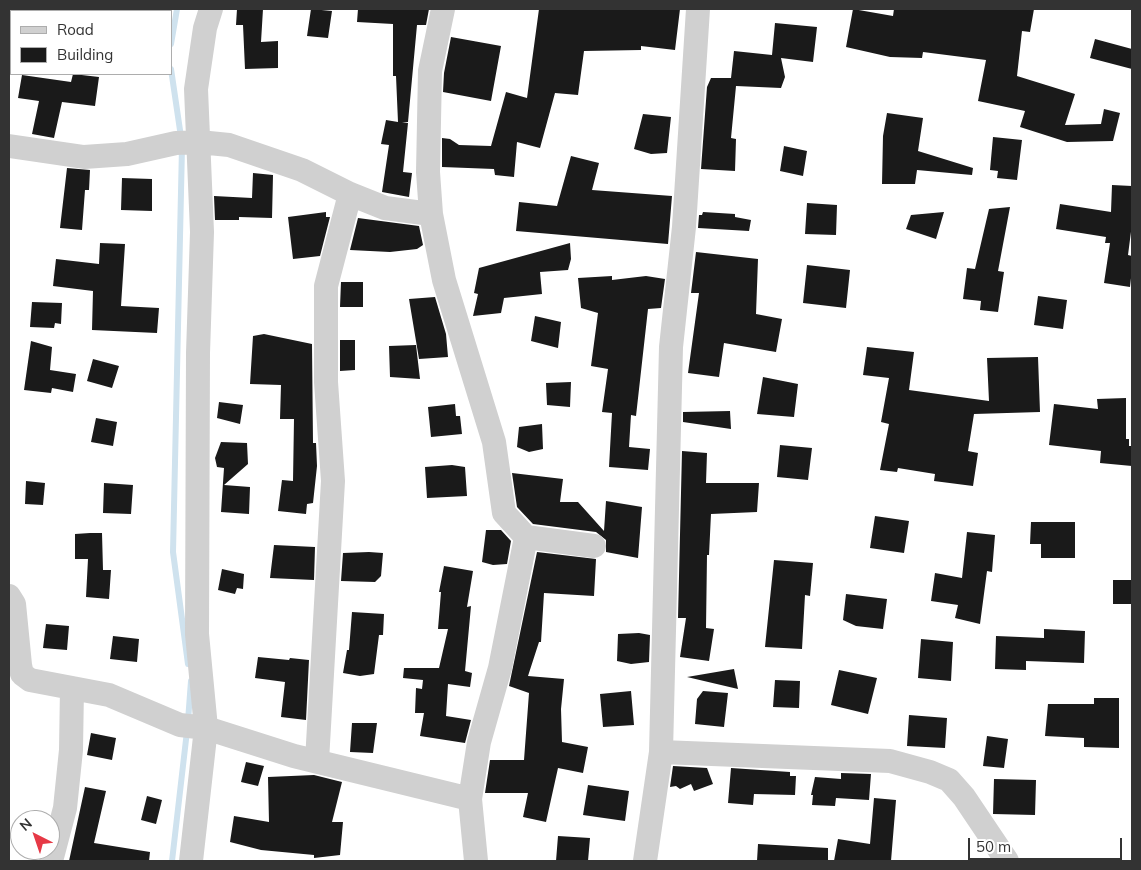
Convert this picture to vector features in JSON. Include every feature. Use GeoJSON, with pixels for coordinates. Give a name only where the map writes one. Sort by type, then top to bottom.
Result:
{"type":"FeatureCollection","features":[{"type":"Feature","properties":{"kind":"street"},"geometry":{"type":"LineString","coordinates":[[191,861],[197,634],[198,353],[202,232],[188,143],[205,28],[211,9]]}},
{"type":"Feature","properties":{"kind":"street"},"geometry":{"type":"LineString","coordinates":[[443,9],[430,71],[428,172],[431,214],[444,280],[494,442],[504,514],[526,537],[594,546]]}},
{"type":"Feature","properties":{"kind":"street"},"geometry":{"type":"LineString","coordinates":[[644,861],[661,752],[671,347],[684,227],[698,9]]}},
{"type":"Feature","properties":{"kind":"street"},"geometry":{"type":"LineString","coordinates":[[9,146],[84,157],[127,154],[188,143],[229,145],[292,167],[385,208],[431,214]]}},
{"type":"Feature","properties":{"kind":"street"},"geometry":{"type":"LineString","coordinates":[[317,761],[333,481],[326,382],[326,286],[350,194]]}},
{"type":"Feature","properties":{"kind":"street"},"geometry":{"type":"LineString","coordinates":[[476,861],[470,799],[480,742],[500,668],[526,537]]}},
{"type":"Feature","properties":{"kind":"street"},"geometry":{"type":"LineString","coordinates":[[9,596],[14,604],[22,674],[30,680],[109,695],[194,727],[317,761],[470,799]]}},
{"type":"Feature","properties":{"kind":"street"},"geometry":{"type":"LineString","coordinates":[[52,861],[65,808],[71,750],[72,688]]}},
{"type":"Feature","properties":{"kind":"street"},"geometry":{"type":"LineString","coordinates":[[661,752],[890,761],[930,772],[949,780],[964,797],[1006,861]]}},
{"type":"Feature","properties":{"kind":"building"},"geometry":{"type":"Polygon","coordinates":[[[237,9],[263,9],[261,42],[278,41],[278,68],[245,69],[243,25],[236,25],[237,9]]]}},
{"type":"Feature","properties":{"kind":"building"},"geometry":{"type":"Polygon","coordinates":[[[311,9],[332,11],[328,38],[307,36],[311,9]]]}},
{"type":"Feature","properties":{"kind":"building"},"geometry":{"type":"Polygon","coordinates":[[[358,9],[429,9],[426,25],[417,25],[408,122],[402,122],[408,123],[403,172],[412,173],[409,197],[382,192],[389,145],[381,144],[386,120],[398,122],[396,76],[393,76],[393,24],[357,22],[358,9]]]}},
{"type":"Feature","properties":{"kind":"building"},"geometry":{"type":"Polygon","coordinates":[[[539,9],[680,9],[675,50],[641,46],[641,50],[584,51],[578,95],[555,93],[540,148],[517,142],[514,177],[495,175],[494,169],[442,167],[442,138],[450,139],[459,145],[491,146],[506,92],[527,98],[539,9]]]}},
{"type":"Feature","properties":{"kind":"building"},"geometry":{"type":"Polygon","coordinates":[[[853,9],[893,16],[894,9],[1034,9],[1030,32],[1022,31],[1017,76],[1075,94],[1065,125],[1101,124],[1104,109],[1120,113],[1113,141],[1067,142],[1020,127],[1025,111],[978,101],[986,60],[923,52],[922,58],[890,57],[846,47],[853,9]]]}},
{"type":"Feature","properties":{"kind":"building"},"geometry":{"type":"Polygon","coordinates":[[[775,23],[817,27],[813,62],[781,58],[785,77],[781,88],[736,86],[731,138],[736,139],[735,171],[701,169],[707,87],[711,78],[731,78],[734,51],[772,55],[775,23]]]}},
{"type":"Feature","properties":{"kind":"building"},"geometry":{"type":"Polygon","coordinates":[[[451,37],[501,46],[491,101],[443,92],[444,73],[451,37]]]}},
{"type":"Feature","properties":{"kind":"building"},"geometry":{"type":"Polygon","coordinates":[[[1095,39],[1132,49],[1132,69],[1090,58],[1095,39]]]}},
{"type":"Feature","properties":{"kind":"building"},"geometry":{"type":"Polygon","coordinates":[[[22,75],[71,82],[73,75],[99,77],[95,106],[62,102],[54,138],[32,134],[39,101],[18,98],[22,75]]]}},
{"type":"Feature","properties":{"kind":"building"},"geometry":{"type":"Polygon","coordinates":[[[887,113],[923,118],[918,151],[973,168],[972,175],[917,170],[915,184],[882,184],[883,136],[887,113]]]}},
{"type":"Feature","properties":{"kind":"building"},"geometry":{"type":"Polygon","coordinates":[[[643,114],[671,117],[667,153],[651,154],[634,149],[643,114]]]}},
{"type":"Feature","properties":{"kind":"building"},"geometry":{"type":"Polygon","coordinates":[[[993,137],[1022,140],[1017,180],[997,178],[998,171],[990,170],[993,137]]]}},
{"type":"Feature","properties":{"kind":"building"},"geometry":{"type":"Polygon","coordinates":[[[784,146],[807,151],[803,176],[780,171],[784,146]]]}},
{"type":"Feature","properties":{"kind":"building"},"geometry":{"type":"Polygon","coordinates":[[[571,156],[599,163],[592,190],[672,196],[668,244],[516,231],[519,202],[557,206],[571,156]]]}},
{"type":"Feature","properties":{"kind":"building"},"geometry":{"type":"Polygon","coordinates":[[[67,168],[90,170],[89,190],[85,190],[82,230],[60,228],[67,168]]]}},
{"type":"Feature","properties":{"kind":"building"},"geometry":{"type":"Polygon","coordinates":[[[253,173],[273,175],[272,218],[239,217],[239,220],[215,220],[214,196],[252,198],[253,173]]]}},
{"type":"Feature","properties":{"kind":"building"},"geometry":{"type":"Polygon","coordinates":[[[122,178],[152,179],[152,211],[121,210],[122,178]]]}},
{"type":"Feature","properties":{"kind":"building"},"geometry":{"type":"Polygon","coordinates":[[[1112,185],[1132,186],[1132,224],[1128,255],[1132,256],[1130,287],[1104,283],[1110,243],[1105,243],[1106,237],[1056,229],[1060,204],[1111,212],[1112,185]]]}},
{"type":"Feature","properties":{"kind":"building"},"geometry":{"type":"Polygon","coordinates":[[[807,203],[837,205],[836,235],[805,234],[807,203]]]}},
{"type":"Feature","properties":{"kind":"building"},"geometry":{"type":"Polygon","coordinates":[[[1010,207],[998,271],[1004,272],[998,312],[980,310],[981,301],[963,299],[967,268],[975,269],[989,209],[1010,207]]]}},
{"type":"Feature","properties":{"kind":"building"},"geometry":{"type":"Polygon","coordinates":[[[326,212],[326,217],[330,217],[320,256],[293,259],[288,217],[326,212]]]}},
{"type":"Feature","properties":{"kind":"building"},"geometry":{"type":"Polygon","coordinates":[[[703,212],[735,214],[735,217],[751,220],[749,231],[698,228],[699,215],[702,215],[703,212]]]}},
{"type":"Feature","properties":{"kind":"building"},"geometry":{"type":"Polygon","coordinates":[[[944,212],[936,239],[906,229],[911,215],[944,212]]]}},
{"type":"Feature","properties":{"kind":"building"},"geometry":{"type":"Polygon","coordinates":[[[358,218],[419,226],[423,245],[417,249],[390,252],[350,250],[358,218]]]}},
{"type":"Feature","properties":{"kind":"building"},"geometry":{"type":"Polygon","coordinates":[[[100,243],[125,244],[121,306],[159,308],[157,333],[92,330],[93,291],[53,286],[56,259],[99,264],[100,243]]]}},
{"type":"Feature","properties":{"kind":"building"},"geometry":{"type":"Polygon","coordinates":[[[570,243],[571,259],[568,270],[540,272],[542,294],[504,298],[501,313],[473,316],[478,294],[474,293],[479,268],[570,243]]]}},
{"type":"Feature","properties":{"kind":"building"},"geometry":{"type":"Polygon","coordinates":[[[696,252],[758,259],[756,314],[782,319],[776,352],[724,343],[719,377],[688,373],[699,293],[691,293],[696,252]]]}},
{"type":"Feature","properties":{"kind":"building"},"geometry":{"type":"Polygon","coordinates":[[[807,265],[850,270],[846,308],[803,303],[807,265]]]}},
{"type":"Feature","properties":{"kind":"building"},"geometry":{"type":"Polygon","coordinates":[[[612,276],[612,280],[646,276],[665,279],[661,308],[648,309],[636,416],[631,415],[629,447],[650,449],[648,470],[609,467],[612,413],[602,412],[608,369],[591,366],[598,313],[581,308],[578,278],[612,276]]]}},
{"type":"Feature","properties":{"kind":"building"},"geometry":{"type":"Polygon","coordinates":[[[341,282],[363,282],[363,307],[340,307],[341,282]]]}},
{"type":"Feature","properties":{"kind":"building"},"geometry":{"type":"Polygon","coordinates":[[[1038,296],[1067,300],[1063,329],[1034,325],[1038,296]]]}},
{"type":"Feature","properties":{"kind":"building"},"geometry":{"type":"Polygon","coordinates":[[[435,297],[446,334],[448,357],[419,359],[409,299],[435,297]]]}},
{"type":"Feature","properties":{"kind":"building"},"geometry":{"type":"Polygon","coordinates":[[[32,302],[62,303],[61,324],[55,323],[54,328],[30,327],[32,302]]]}},
{"type":"Feature","properties":{"kind":"building"},"geometry":{"type":"Polygon","coordinates":[[[535,316],[561,322],[558,348],[531,341],[535,316]]]}},
{"type":"Feature","properties":{"kind":"building"},"geometry":{"type":"Polygon","coordinates":[[[264,334],[312,344],[313,443],[316,443],[317,466],[313,503],[307,504],[306,514],[278,511],[282,480],[293,481],[294,419],[280,419],[281,385],[250,384],[253,336],[264,334]]]}},
{"type":"Feature","properties":{"kind":"building"},"geometry":{"type":"Polygon","coordinates":[[[340,340],[355,340],[355,370],[340,371],[340,340]]]}},
{"type":"Feature","properties":{"kind":"building"},"geometry":{"type":"Polygon","coordinates":[[[31,341],[52,347],[50,370],[76,374],[73,392],[52,388],[51,393],[24,390],[31,341]]]}},
{"type":"Feature","properties":{"kind":"building"},"geometry":{"type":"Polygon","coordinates":[[[416,345],[420,379],[390,377],[389,346],[416,345]]]}},
{"type":"Feature","properties":{"kind":"building"},"geometry":{"type":"Polygon","coordinates":[[[867,347],[914,352],[909,390],[989,401],[987,358],[1038,357],[1040,412],[974,414],[968,451],[978,453],[973,486],[934,481],[935,474],[898,468],[897,472],[880,470],[889,424],[881,422],[889,378],[863,375],[867,347]]]}},
{"type":"Feature","properties":{"kind":"building"},"geometry":{"type":"Polygon","coordinates":[[[93,359],[119,366],[112,388],[87,381],[93,359]]]}},
{"type":"Feature","properties":{"kind":"building"},"geometry":{"type":"Polygon","coordinates":[[[763,377],[798,384],[794,417],[757,414],[763,377]]]}},
{"type":"Feature","properties":{"kind":"building"},"geometry":{"type":"Polygon","coordinates":[[[571,382],[570,407],[547,405],[546,383],[571,382]]]}},
{"type":"Feature","properties":{"kind":"building"},"geometry":{"type":"Polygon","coordinates":[[[1126,398],[1126,439],[1129,439],[1129,446],[1132,446],[1132,466],[1100,463],[1101,451],[1049,445],[1054,404],[1098,409],[1097,399],[1126,398]]]}},
{"type":"Feature","properties":{"kind":"building"},"geometry":{"type":"Polygon","coordinates":[[[219,402],[243,405],[240,424],[217,418],[219,402]]]}},
{"type":"Feature","properties":{"kind":"building"},"geometry":{"type":"Polygon","coordinates":[[[455,404],[456,416],[460,416],[462,434],[431,437],[428,407],[455,404]]]}},
{"type":"Feature","properties":{"kind":"building"},"geometry":{"type":"Polygon","coordinates":[[[730,411],[731,429],[683,422],[683,412],[730,411]]]}},
{"type":"Feature","properties":{"kind":"building"},"geometry":{"type":"Polygon","coordinates":[[[96,418],[117,422],[113,446],[91,442],[96,418]]]}},
{"type":"Feature","properties":{"kind":"building"},"geometry":{"type":"Polygon","coordinates":[[[542,424],[543,449],[529,452],[517,447],[519,427],[542,424]]]}},
{"type":"Feature","properties":{"kind":"building"},"geometry":{"type":"Polygon","coordinates":[[[221,442],[247,443],[248,464],[224,485],[250,487],[249,514],[221,512],[224,468],[217,467],[215,458],[221,442]]]}},
{"type":"Feature","properties":{"kind":"building"},"geometry":{"type":"Polygon","coordinates":[[[780,445],[812,448],[808,480],[777,477],[780,445]]]}},
{"type":"Feature","properties":{"kind":"building"},"geometry":{"type":"Polygon","coordinates":[[[682,451],[707,453],[706,483],[759,483],[757,512],[711,514],[709,555],[707,555],[706,628],[714,629],[709,661],[680,657],[686,618],[678,618],[682,451]]]}},
{"type":"Feature","properties":{"kind":"building"},"geometry":{"type":"Polygon","coordinates":[[[452,465],[465,467],[467,496],[427,498],[425,467],[452,465]]]}},
{"type":"Feature","properties":{"kind":"building"},"geometry":{"type":"Polygon","coordinates":[[[512,473],[563,479],[560,502],[578,502],[604,531],[606,501],[642,507],[638,558],[606,552],[606,540],[596,532],[533,524],[517,507],[512,473]]]}},
{"type":"Feature","properties":{"kind":"building"},"geometry":{"type":"Polygon","coordinates":[[[26,481],[45,483],[43,505],[25,504],[26,481]]]}},
{"type":"Feature","properties":{"kind":"building"},"geometry":{"type":"Polygon","coordinates":[[[104,483],[133,485],[131,514],[103,513],[104,483]]]}},
{"type":"Feature","properties":{"kind":"building"},"geometry":{"type":"Polygon","coordinates":[[[875,516],[909,521],[904,553],[870,548],[875,516]]]}},
{"type":"Feature","properties":{"kind":"building"},"geometry":{"type":"Polygon","coordinates":[[[1031,522],[1075,522],[1075,558],[1041,558],[1041,544],[1030,544],[1031,522]]]}},
{"type":"Feature","properties":{"kind":"building"},"geometry":{"type":"Polygon","coordinates":[[[486,530],[501,530],[511,541],[507,564],[493,565],[482,562],[486,530]]]}},
{"type":"Feature","properties":{"kind":"building"},"geometry":{"type":"Polygon","coordinates":[[[967,532],[995,535],[992,572],[987,571],[980,624],[955,618],[958,605],[931,601],[935,573],[962,578],[967,532]]]}},
{"type":"Feature","properties":{"kind":"building"},"geometry":{"type":"Polygon","coordinates":[[[102,533],[103,570],[111,570],[109,599],[86,597],[88,559],[75,559],[75,534],[102,533]]]}},
{"type":"Feature","properties":{"kind":"building"},"geometry":{"type":"Polygon","coordinates":[[[274,545],[315,547],[314,580],[270,578],[274,545]]]}},
{"type":"Feature","properties":{"kind":"building"},"geometry":{"type":"Polygon","coordinates":[[[537,552],[596,559],[594,596],[544,593],[541,642],[539,642],[528,676],[564,679],[561,709],[562,742],[588,747],[583,773],[558,768],[546,822],[523,817],[528,793],[485,793],[490,760],[524,760],[529,693],[509,686],[537,552]]]}},
{"type":"Feature","properties":{"kind":"building"},"geometry":{"type":"Polygon","coordinates":[[[343,553],[383,553],[381,576],[375,582],[341,581],[343,553]]]}},
{"type":"Feature","properties":{"kind":"building"},"geometry":{"type":"Polygon","coordinates":[[[774,560],[813,563],[810,596],[805,595],[802,649],[765,647],[774,560]]]}},
{"type":"Feature","properties":{"kind":"building"},"geometry":{"type":"Polygon","coordinates":[[[444,566],[473,571],[467,607],[471,606],[465,671],[472,673],[470,687],[448,684],[446,716],[471,720],[465,743],[420,736],[424,713],[415,713],[416,688],[422,689],[423,680],[403,678],[404,668],[439,668],[448,629],[438,629],[441,592],[439,592],[444,566]]]}},
{"type":"Feature","properties":{"kind":"building"},"geometry":{"type":"Polygon","coordinates":[[[222,569],[244,574],[243,589],[237,588],[235,594],[218,590],[222,569]]]}},
{"type":"Feature","properties":{"kind":"building"},"geometry":{"type":"Polygon","coordinates":[[[1113,580],[1132,580],[1132,604],[1113,604],[1113,580]]]}},
{"type":"Feature","properties":{"kind":"building"},"geometry":{"type":"Polygon","coordinates":[[[846,594],[887,599],[883,629],[856,626],[843,620],[846,594]]]}},
{"type":"Feature","properties":{"kind":"building"},"geometry":{"type":"Polygon","coordinates":[[[352,612],[384,614],[383,635],[379,635],[374,674],[360,676],[343,673],[347,650],[349,650],[352,612]]]}},
{"type":"Feature","properties":{"kind":"building"},"geometry":{"type":"Polygon","coordinates":[[[46,624],[69,626],[67,650],[43,648],[46,624]]]}},
{"type":"Feature","properties":{"kind":"building"},"geometry":{"type":"Polygon","coordinates":[[[1044,629],[1085,631],[1084,663],[1026,661],[1026,670],[995,669],[996,636],[1044,638],[1044,629]]]}},
{"type":"Feature","properties":{"kind":"building"},"geometry":{"type":"Polygon","coordinates":[[[639,633],[650,635],[649,662],[631,664],[617,661],[618,634],[639,633]]]}},
{"type":"Feature","properties":{"kind":"building"},"geometry":{"type":"Polygon","coordinates":[[[113,636],[139,639],[137,662],[110,659],[113,636]]]}},
{"type":"Feature","properties":{"kind":"building"},"geometry":{"type":"Polygon","coordinates":[[[921,639],[953,642],[951,681],[918,678],[921,639]]]}},
{"type":"Feature","properties":{"kind":"building"},"geometry":{"type":"Polygon","coordinates":[[[258,657],[309,660],[306,720],[281,717],[285,682],[255,678],[258,657]]]}},
{"type":"Feature","properties":{"kind":"building"},"geometry":{"type":"Polygon","coordinates":[[[734,669],[738,689],[687,677],[734,669]]]}},
{"type":"Feature","properties":{"kind":"building"},"geometry":{"type":"Polygon","coordinates":[[[839,670],[877,678],[868,714],[831,705],[839,670]]]}},
{"type":"Feature","properties":{"kind":"building"},"geometry":{"type":"Polygon","coordinates":[[[775,680],[800,681],[799,708],[773,707],[775,680]]]}},
{"type":"Feature","properties":{"kind":"building"},"geometry":{"type":"Polygon","coordinates":[[[631,691],[634,725],[603,727],[600,694],[631,691]]]}},
{"type":"Feature","properties":{"kind":"building"},"geometry":{"type":"Polygon","coordinates":[[[703,691],[728,693],[724,727],[695,724],[697,699],[703,691]]]}},
{"type":"Feature","properties":{"kind":"building"},"geometry":{"type":"Polygon","coordinates":[[[1094,698],[1119,698],[1119,748],[1084,747],[1084,738],[1045,736],[1048,704],[1094,704],[1094,698]]]}},
{"type":"Feature","properties":{"kind":"building"},"geometry":{"type":"Polygon","coordinates":[[[909,715],[947,718],[945,748],[907,746],[909,715]]]}},
{"type":"Feature","properties":{"kind":"building"},"geometry":{"type":"Polygon","coordinates":[[[352,723],[377,723],[373,753],[350,752],[352,723]]]}},
{"type":"Feature","properties":{"kind":"building"},"geometry":{"type":"Polygon","coordinates":[[[91,733],[116,738],[112,760],[87,755],[91,733]]]}},
{"type":"Feature","properties":{"kind":"building"},"geometry":{"type":"Polygon","coordinates":[[[987,736],[1008,739],[1004,768],[983,766],[987,736]]]}},
{"type":"Feature","properties":{"kind":"building"},"geometry":{"type":"Polygon","coordinates":[[[246,762],[264,766],[258,786],[241,782],[246,762]]]}},
{"type":"Feature","properties":{"kind":"building"},"geometry":{"type":"Polygon","coordinates":[[[673,766],[707,768],[713,784],[694,791],[691,784],[680,789],[676,786],[670,787],[673,766]]]}},
{"type":"Feature","properties":{"kind":"building"},"geometry":{"type":"Polygon","coordinates":[[[731,768],[790,772],[790,776],[796,776],[795,795],[754,794],[753,805],[728,803],[731,768]]]}},
{"type":"Feature","properties":{"kind":"building"},"geometry":{"type":"Polygon","coordinates":[[[841,773],[871,774],[869,800],[836,798],[835,806],[812,805],[813,795],[811,795],[815,777],[841,779],[841,773]]]}},
{"type":"Feature","properties":{"kind":"building"},"geometry":{"type":"Polygon","coordinates":[[[314,775],[342,782],[332,822],[343,822],[340,855],[314,858],[314,855],[261,850],[230,842],[234,816],[269,822],[268,777],[314,775]]]}},
{"type":"Feature","properties":{"kind":"building"},"geometry":{"type":"Polygon","coordinates":[[[994,779],[1036,780],[1035,815],[993,814],[994,779]]]}},
{"type":"Feature","properties":{"kind":"building"},"geometry":{"type":"Polygon","coordinates":[[[588,785],[629,791],[625,821],[583,815],[588,785]]]}},
{"type":"Feature","properties":{"kind":"building"},"geometry":{"type":"Polygon","coordinates":[[[85,787],[106,791],[94,843],[150,852],[149,861],[69,861],[85,787]]]}},
{"type":"Feature","properties":{"kind":"building"},"geometry":{"type":"Polygon","coordinates":[[[147,796],[162,800],[156,824],[141,820],[147,796]]]}},
{"type":"Feature","properties":{"kind":"building"},"geometry":{"type":"Polygon","coordinates":[[[874,798],[896,800],[891,861],[834,861],[838,839],[870,844],[874,798]]]}},
{"type":"Feature","properties":{"kind":"building"},"geometry":{"type":"Polygon","coordinates":[[[558,836],[590,838],[588,861],[556,861],[558,836]]]}},
{"type":"Feature","properties":{"kind":"building"},"geometry":{"type":"Polygon","coordinates":[[[758,844],[828,848],[828,861],[757,861],[758,844]]]}},
{"type":"Feature","properties":{"kind":"waterway"},"geometry":{"type":"LineString","coordinates":[[172,38],[177,9]]}},
{"type":"Feature","properties":{"kind":"waterway"},"geometry":{"type":"LineString","coordinates":[[172,75],[181,137]]}},
{"type":"Feature","properties":{"kind":"waterway"},"geometry":{"type":"LineString","coordinates":[[182,147],[173,552],[188,664]]}},
{"type":"Feature","properties":{"kind":"waterway"},"geometry":{"type":"LineString","coordinates":[[188,721],[191,681]]}},
{"type":"Feature","properties":{"kind":"waterway"},"geometry":{"type":"LineString","coordinates":[[172,861],[187,731]]}}]}
